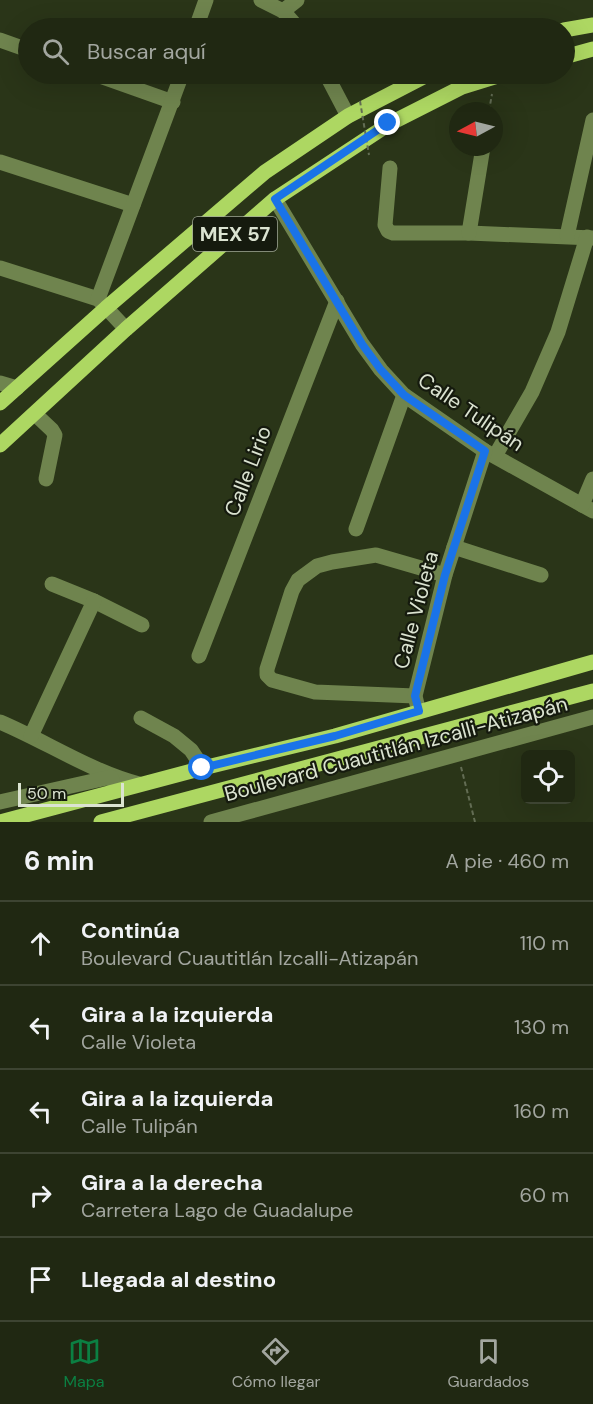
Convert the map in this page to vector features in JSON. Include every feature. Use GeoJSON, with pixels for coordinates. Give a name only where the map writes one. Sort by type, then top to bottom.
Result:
{"type":"FeatureCollection","features":[{"type":"Feature","properties":{"kind":"main road"},"geometry":{"type":"LineString","coordinates":[[575,28],[593,25]]}},
{"type":"Feature","properties":{"kind":"main road"},"geometry":{"type":"LineString","coordinates":[[575,54],[593,49]]}},
{"type":"Feature","properties":{"kind":"main road","name":"MEX 57"},"geometry":{"type":"LineString","coordinates":[[0,403],[102,303],[265,172],[348,116],[410,84]]}},
{"type":"Feature","properties":{"kind":"main road","name":"MEX 57"},"geometry":{"type":"LineString","coordinates":[[0,445],[126,329],[275,199],[388,123],[472,84]]}},
{"type":"Feature","properties":{"kind":"main road","name":"Boulevard Cuautitlán Izcalli-Atizapán"},"geometry":{"type":"LineString","coordinates":[[0,822],[113,784],[139,784],[335,736],[593,662]]}},
{"type":"Feature","properties":{"kind":"main road","name":"Boulevard Cuautitlán Izcalli-Atizapán"},"geometry":{"type":"LineString","coordinates":[[101,822],[593,691]]}},
{"type":"Feature","properties":{"kind":"street"},"geometry":{"type":"LineString","coordinates":[[200,18],[206,0]]}},
{"type":"Feature","properties":{"kind":"street"},"geometry":{"type":"LineString","coordinates":[[261,0],[283,11],[289,18]]}},
{"type":"Feature","properties":{"kind":"street"},"geometry":{"type":"LineString","coordinates":[[283,11],[297,0]]}},
{"type":"Feature","properties":{"kind":"street"},"geometry":{"type":"LineString","coordinates":[[0,40],[18,46]]}},
{"type":"Feature","properties":{"kind":"street"},"geometry":{"type":"LineString","coordinates":[[122,84],[173,102]]}},
{"type":"Feature","properties":{"kind":"street"},"geometry":{"type":"LineString","coordinates":[[102,303],[133,205],[179,84]]}},
{"type":"Feature","properties":{"kind":"street"},"geometry":{"type":"LineString","coordinates":[[331,84],[348,116]]}},
{"type":"Feature","properties":{"kind":"street"},"geometry":{"type":"LineString","coordinates":[[567,236],[593,120]]}},
{"type":"Feature","properties":{"kind":"street"},"geometry":{"type":"LineString","coordinates":[[469,233],[482,156]]}},
{"type":"Feature","properties":{"kind":"street"},"geometry":{"type":"LineString","coordinates":[[0,162],[133,205]]}},
{"type":"Feature","properties":{"kind":"street"},"geometry":{"type":"LineString","coordinates":[[390,168],[385,225],[388,231],[393,233],[469,233],[590,238]]}},
{"type":"Feature","properties":{"kind":"street","name":"Calle Tulipán"},"geometry":{"type":"LineString","coordinates":[[275,199],[362,344],[381,370],[404,395],[490,454],[588,508]]}},
{"type":"Feature","properties":{"kind":"street","name":"Calle Violeta"},"geometry":{"type":"LineString","coordinates":[[419,711],[415,696],[454,547],[490,454],[532,392],[558,332],[590,238]]}},
{"type":"Feature","properties":{"kind":"street"},"geometry":{"type":"LineString","coordinates":[[0,268],[102,303],[126,329]]}},
{"type":"Feature","properties":{"kind":"street","name":"Calle Lirio"},"geometry":{"type":"LineString","coordinates":[[199,656],[337,301]]}},
{"type":"Feature","properties":{"kind":"street"},"geometry":{"type":"LineString","coordinates":[[0,382],[17,388]]}},
{"type":"Feature","properties":{"kind":"street"},"geometry":{"type":"LineString","coordinates":[[356,529],[404,395]]}},
{"type":"Feature","properties":{"kind":"street"},"geometry":{"type":"LineString","coordinates":[[35,414],[55,435],[46,479]]}},
{"type":"Feature","properties":{"kind":"street"},"geometry":{"type":"LineString","coordinates":[[588,508],[593,479]]}},
{"type":"Feature","properties":{"kind":"street"},"geometry":{"type":"LineString","coordinates":[[454,547],[540,575]]}},
{"type":"Feature","properties":{"kind":"street"},"geometry":{"type":"LineString","coordinates":[[415,696],[315,692],[272,680],[267,675],[267,669],[292,591],[298,580],[317,566],[376,555],[445,575]]}},
{"type":"Feature","properties":{"kind":"street"},"geometry":{"type":"LineString","coordinates":[[52,584],[92,606],[142,625]]}},
{"type":"Feature","properties":{"kind":"street"},"geometry":{"type":"LineString","coordinates":[[32,736],[92,606]]}},
{"type":"Feature","properties":{"kind":"street","name":"Boulevard Cuautitlán Izcalli-Atizapán"},"geometry":{"type":"LineString","coordinates":[[211,822],[593,717]]}},
{"type":"Feature","properties":{"kind":"street"},"geometry":{"type":"LineString","coordinates":[[141,718],[174,736],[191,750],[202,768]]}},
{"type":"Feature","properties":{"kind":"street"},"geometry":{"type":"LineString","coordinates":[[0,722],[32,736],[113,784]]}},
{"type":"Feature","properties":{"kind":"street"},"geometry":{"type":"LineString","coordinates":[[0,802],[113,784]]}},
{"type":"Feature","properties":{"kind":"path"},"geometry":{"type":"LineString","coordinates":[[360,101],[369,155]]}},
{"type":"Feature","properties":{"kind":"path"},"geometry":{"type":"LineString","coordinates":[[458,754],[475,822]]}},
{"type":"Feature","properties":{"kind":"route"},"geometry":{"type":"LineString","coordinates":[[202,768],[335,736],[419,711],[415,696],[445,575],[485,451],[404,395],[381,370],[362,344],[275,199],[388,123]]}}]}
